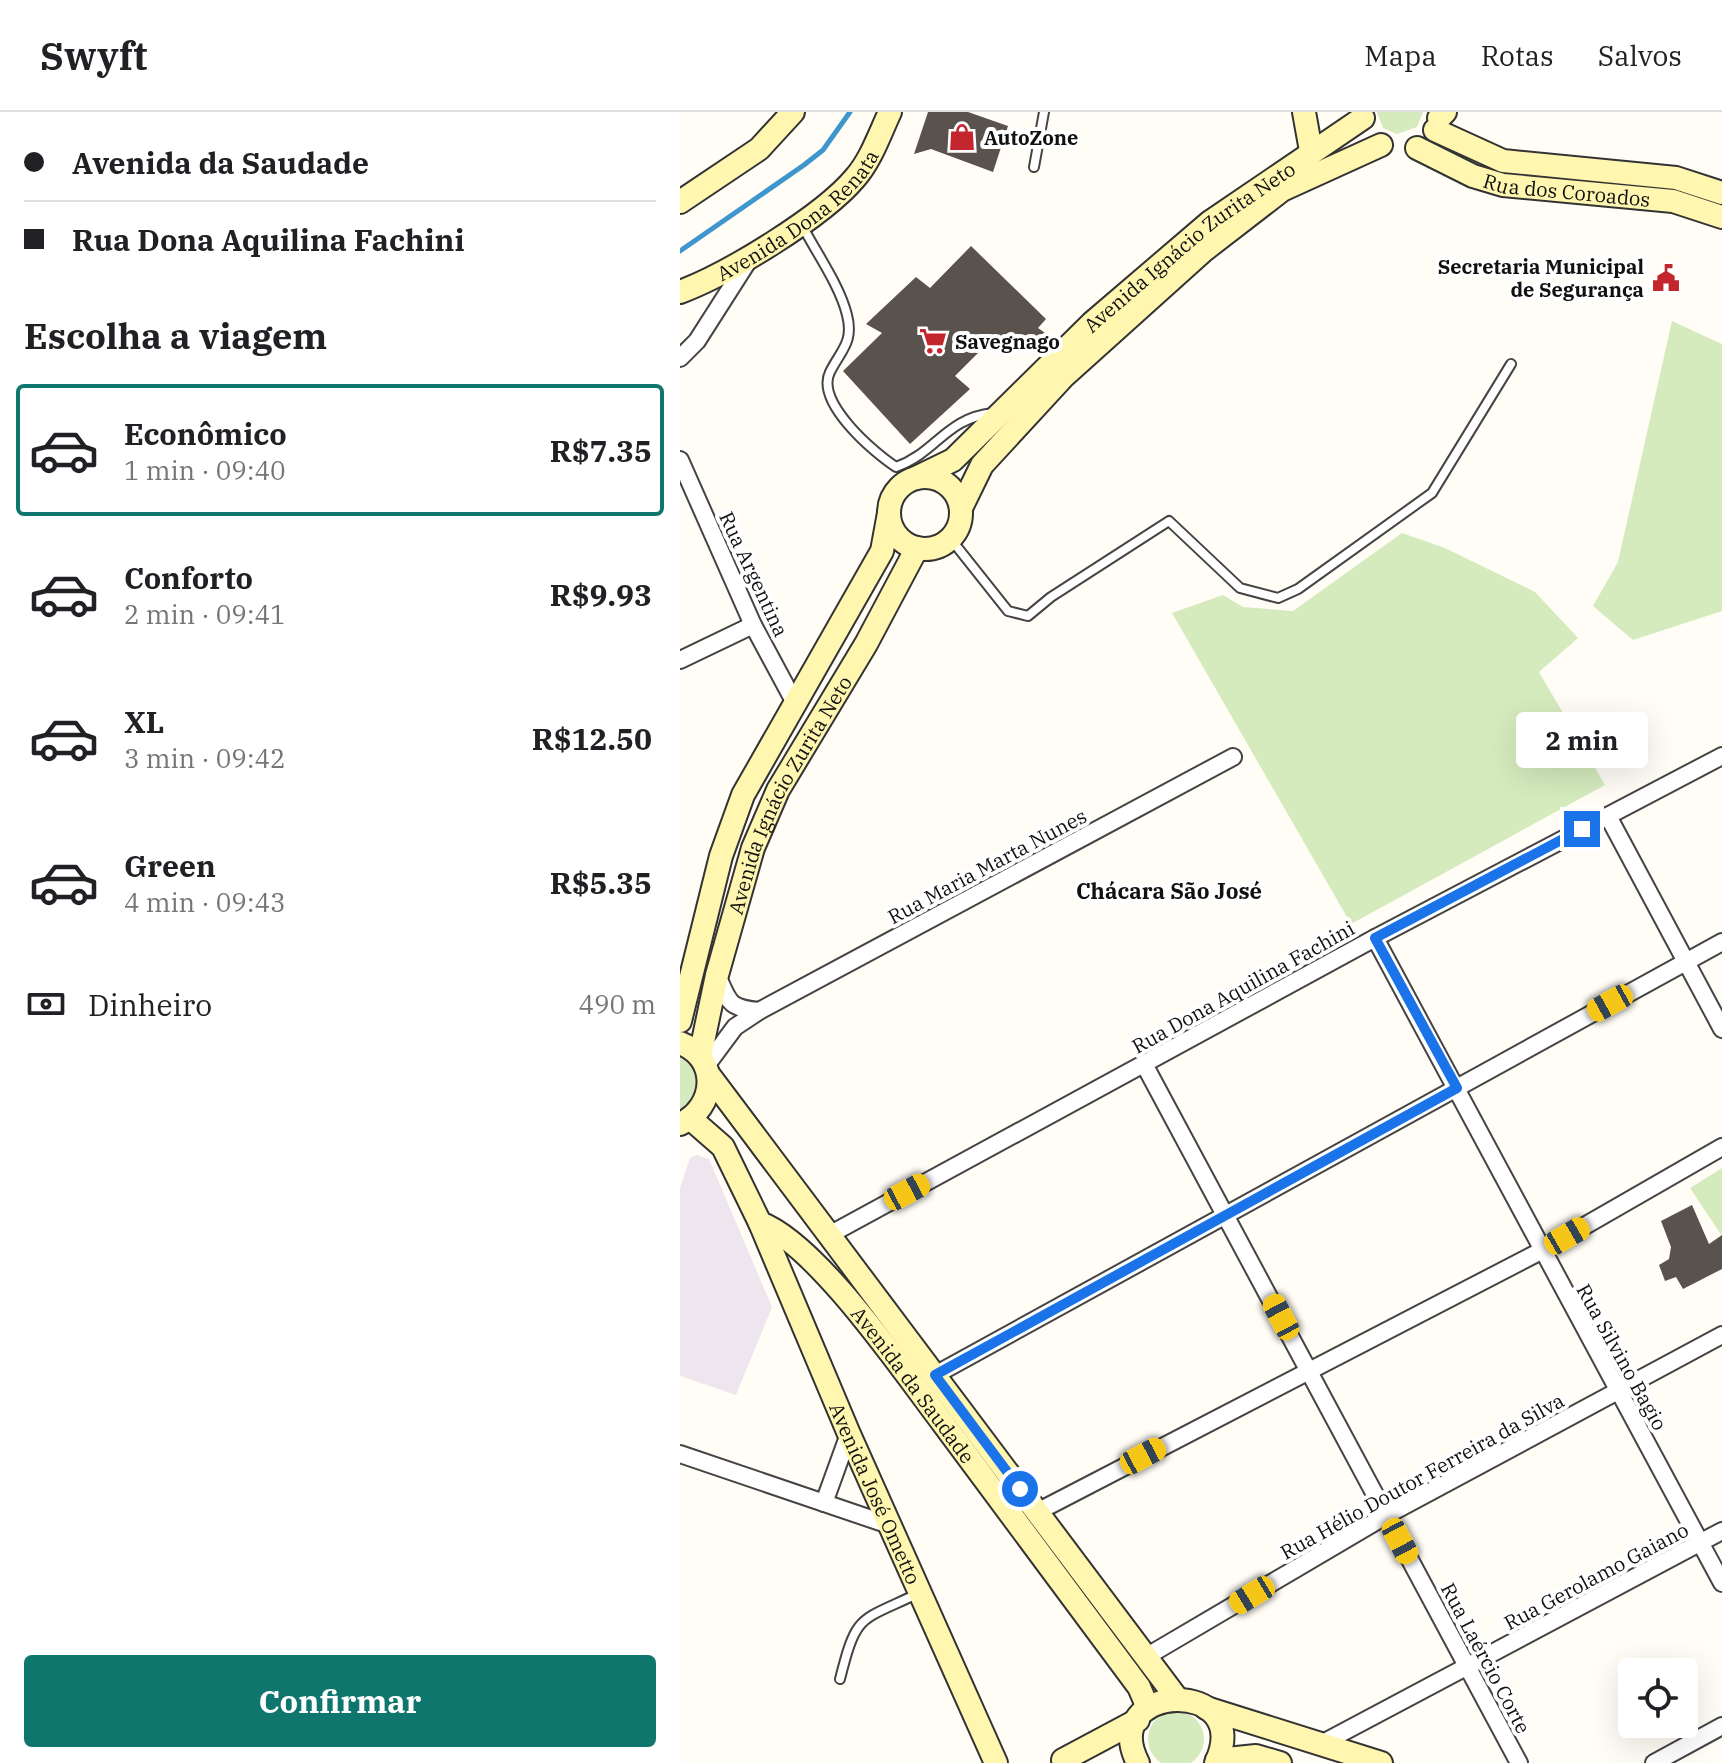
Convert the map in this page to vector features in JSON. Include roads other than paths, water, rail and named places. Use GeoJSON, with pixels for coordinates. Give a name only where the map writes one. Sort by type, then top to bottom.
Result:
{"type":"FeatureCollection","features":[{"type":"Feature","properties":{"kind":"street"},"geometry":{"type":"LineString","coordinates":[[680,202],[759,149],[793,112]]}},
{"type":"Feature","properties":{"kind":"street","name":"Avenida Dona Renata"},"geometry":{"type":"LineString","coordinates":[[680,292],[751,256],[801,223],[856,177],[890,112]]}},
{"type":"Feature","properties":{"kind":"street"},"geometry":{"type":"LineString","coordinates":[[1304,112],[1311,151]]}},
{"type":"Feature","properties":{"kind":"street"},"geometry":{"type":"LineString","coordinates":[[1363,115],[1366,128],[1381,145],[1392,150],[1417,148],[1440,118]]}},
{"type":"Feature","properties":{"kind":"street","name":"Avenida Ignácio Zurita Neto"},"geometry":{"type":"LineString","coordinates":[[916,478],[953,460],[1092,323],[1210,222],[1363,115]]}},
{"type":"Feature","properties":{"kind":"street","name":"Rua dos Coroados"},"geometry":{"type":"LineString","coordinates":[[1440,118],[1503,161],[1676,178],[1722,193]]}},
{"type":"Feature","properties":{"kind":"street","name":"Avenida Ignácio Zurita Neto"},"geometry":{"type":"LineString","coordinates":[[961,508],[982,465],[1064,376],[1203,251],[1282,190],[1381,145]]}},
{"type":"Feature","properties":{"kind":"street","name":"Rua dos Coroados"},"geometry":{"type":"LineString","coordinates":[[1417,148],[1473,176],[1503,185],[1673,201],[1722,217]]}},
{"type":"Feature","properties":{"kind":"street"},"geometry":{"type":"LineString","coordinates":[[1673,201],[1676,178]]}},
{"type":"Feature","properties":{"kind":"street"},"geometry":{"type":"LineString","coordinates":[[680,358],[697,341],[751,256]]}},
{"type":"Feature","properties":{"kind":"street","name":"Rua Argentina"},"geometry":{"type":"LineString","coordinates":[[680,460],[753,625],[795,703]]}},
{"type":"Feature","properties":{"kind":"street"},"geometry":{"type":"LineString","coordinates":[[916,478],[940,480],[957,496],[961,508],[957,529],[950,538],[929,549],[917,548],[897,536],[889,513],[896,491],[916,478]]}},
{"type":"Feature","properties":{"kind":"street","name":"Avenida Ignácio Zurita Neto"},"geometry":{"type":"LineString","coordinates":[[680,1021],[726,844],[743,795],[882,551],[889,513]]}},
{"type":"Feature","properties":{"kind":"street","name":"Avenida Ignácio Zurita Neto"},"geometry":{"type":"LineString","coordinates":[[686,1121],[707,1099],[705,1066],[717,975],[753,848],[778,790],[866,644],[917,548]]}},
{"type":"Feature","properties":{"kind":"street"},"geometry":{"type":"LineString","coordinates":[[680,660],[753,625]]}},
{"type":"Feature","properties":{"kind":"street","name":"Rua Dona Aquilina Fachini"},"geometry":{"type":"LineString","coordinates":[[829,1235],[1375,938],[1722,756]]}},
{"type":"Feature","properties":{"kind":"street","name":"Rua Maria Marta Nunes"},"geometry":{"type":"LineString","coordinates":[[705,1066],[735,1027],[759,1011],[1233,757]]}},
{"type":"Feature","properties":{"kind":"street"},"geometry":{"type":"LineString","coordinates":[[1608,816],[1722,1029]]}},
{"type":"Feature","properties":{"kind":"street","name":"Rua Silvino Bagio"},"geometry":{"type":"LineString","coordinates":[[1375,938],[1722,1583]]}},
{"type":"Feature","properties":{"kind":"street"},"geometry":{"type":"LineString","coordinates":[[935,1375],[1722,942]]}},
{"type":"Feature","properties":{"kind":"street"},"geometry":{"type":"LineString","coordinates":[[717,975],[730,1003],[739,1009],[759,1011]]}},
{"type":"Feature","properties":{"kind":"street"},"geometry":{"type":"LineString","coordinates":[[680,1043],[705,1066]]}},
{"type":"Feature","properties":{"kind":"street","name":"Rua Laércio Corte"},"geometry":{"type":"LineString","coordinates":[[1144,1064],[1519,1763]]}},
{"type":"Feature","properties":{"kind":"street","name":"Avenida da Saudade"},"geometry":{"type":"LineString","coordinates":[[705,1066],[813,1217],[1176,1697]]}},
{"type":"Feature","properties":{"kind":"street","name":"Avenida da Saudade"},"geometry":{"type":"LineString","coordinates":[[686,1121],[723,1147],[777,1231],[862,1316],[1139,1687],[1143,1714]]}},
{"type":"Feature","properties":{"kind":"street"},"geometry":{"type":"LineString","coordinates":[[1037,1512],[1541,1251],[1722,1147]]}},
{"type":"Feature","properties":{"kind":"street"},"geometry":{"type":"LineString","coordinates":[[777,1231],[813,1217]]}},
{"type":"Feature","properties":{"kind":"street"},"geometry":{"type":"LineString","coordinates":[[777,1231],[829,1235]]}},
{"type":"Feature","properties":{"kind":"street","name":"Avenida José Ometto"},"geometry":{"type":"LineString","coordinates":[[777,1231],[849,1434],[996,1763]]}},
{"type":"Feature","properties":{"kind":"street","name":"Rua Hélio Doutor Ferreira da Silva"},"geometry":{"type":"LineString","coordinates":[[1144,1658],[1387,1515],[1722,1335]]}},
{"type":"Feature","properties":{"kind":"street"},"geometry":{"type":"LineString","coordinates":[[824,1503],[849,1434]]}},
{"type":"Feature","properties":{"kind":"street"},"geometry":{"type":"LineString","coordinates":[[680,1454],[892,1526]]}},
{"type":"Feature","properties":{"kind":"street","name":"Rua Gerolamo Gaiano"},"geometry":{"type":"LineString","coordinates":[[1319,1745],[1722,1531]]}},
{"type":"Feature","properties":{"kind":"street"},"geometry":{"type":"LineString","coordinates":[[1060,1762],[1176,1697],[1381,1763]]}},
{"type":"Feature","properties":{"kind":"street"},"geometry":{"type":"LineString","coordinates":[[1206,1708],[1221,1732],[1216,1762],[1256,1756],[1280,1763]]}},
{"type":"Feature","properties":{"kind":"street"},"geometry":{"type":"LineString","coordinates":[[1138,1763],[1132,1744],[1143,1714]]}},
{"type":"Feature","properties":{"kind":"street"},"geometry":{"type":"LineString","coordinates":[[1654,1763],[1722,1726]]}},
{"type":"Feature","properties":{"kind":"street"},"geometry":{"type":"LineString","coordinates":[[1060,1762],[1079,1759],[1088,1763]]}},
{"type":"Feature","properties":{"kind":"lane"},"geometry":{"type":"LineString","coordinates":[[1034,167],[1044,112]]}},
{"type":"Feature","properties":{"kind":"lane"},"geometry":{"type":"LineString","coordinates":[[801,223],[847,314],[850,340],[829,373],[827,390],[835,406],[875,453],[896,467],[914,461],[956,423],[989,413],[1003,413]]}},
{"type":"Feature","properties":{"kind":"lane"},"geometry":{"type":"LineString","coordinates":[[950,538],[1008,611],[1028,616],[1051,597],[1169,521],[1240,588],[1278,598],[1298,589],[1432,493],[1511,364]]}},
{"type":"Feature","properties":{"kind":"lane"},"geometry":{"type":"LineString","coordinates":[[840,1679],[852,1633],[860,1621],[922,1592]]}},
{"type":"Feature","properties":{"kind":"waterway"},"geometry":{"type":"LineString","coordinates":[[680,251],[823,150],[850,112]]}},
{"type":"Feature","properties":{"kind":"place","name":"AutoZone"},"geometry":{"type":"Point","coordinates":[962,137]}},
{"type":"Feature","properties":{"kind":"place","name":"Secretaria Municipal de Segurança"},"geometry":{"type":"Point","coordinates":[1666,278]}},
{"type":"Feature","properties":{"kind":"place","name":"Savegnago"},"geometry":{"type":"Point","coordinates":[933,341]}},
{"type":"Feature","properties":{"kind":"district","name":"Chácara São José"},"geometry":{"type":"Point","coordinates":[1169,890]}}]}
